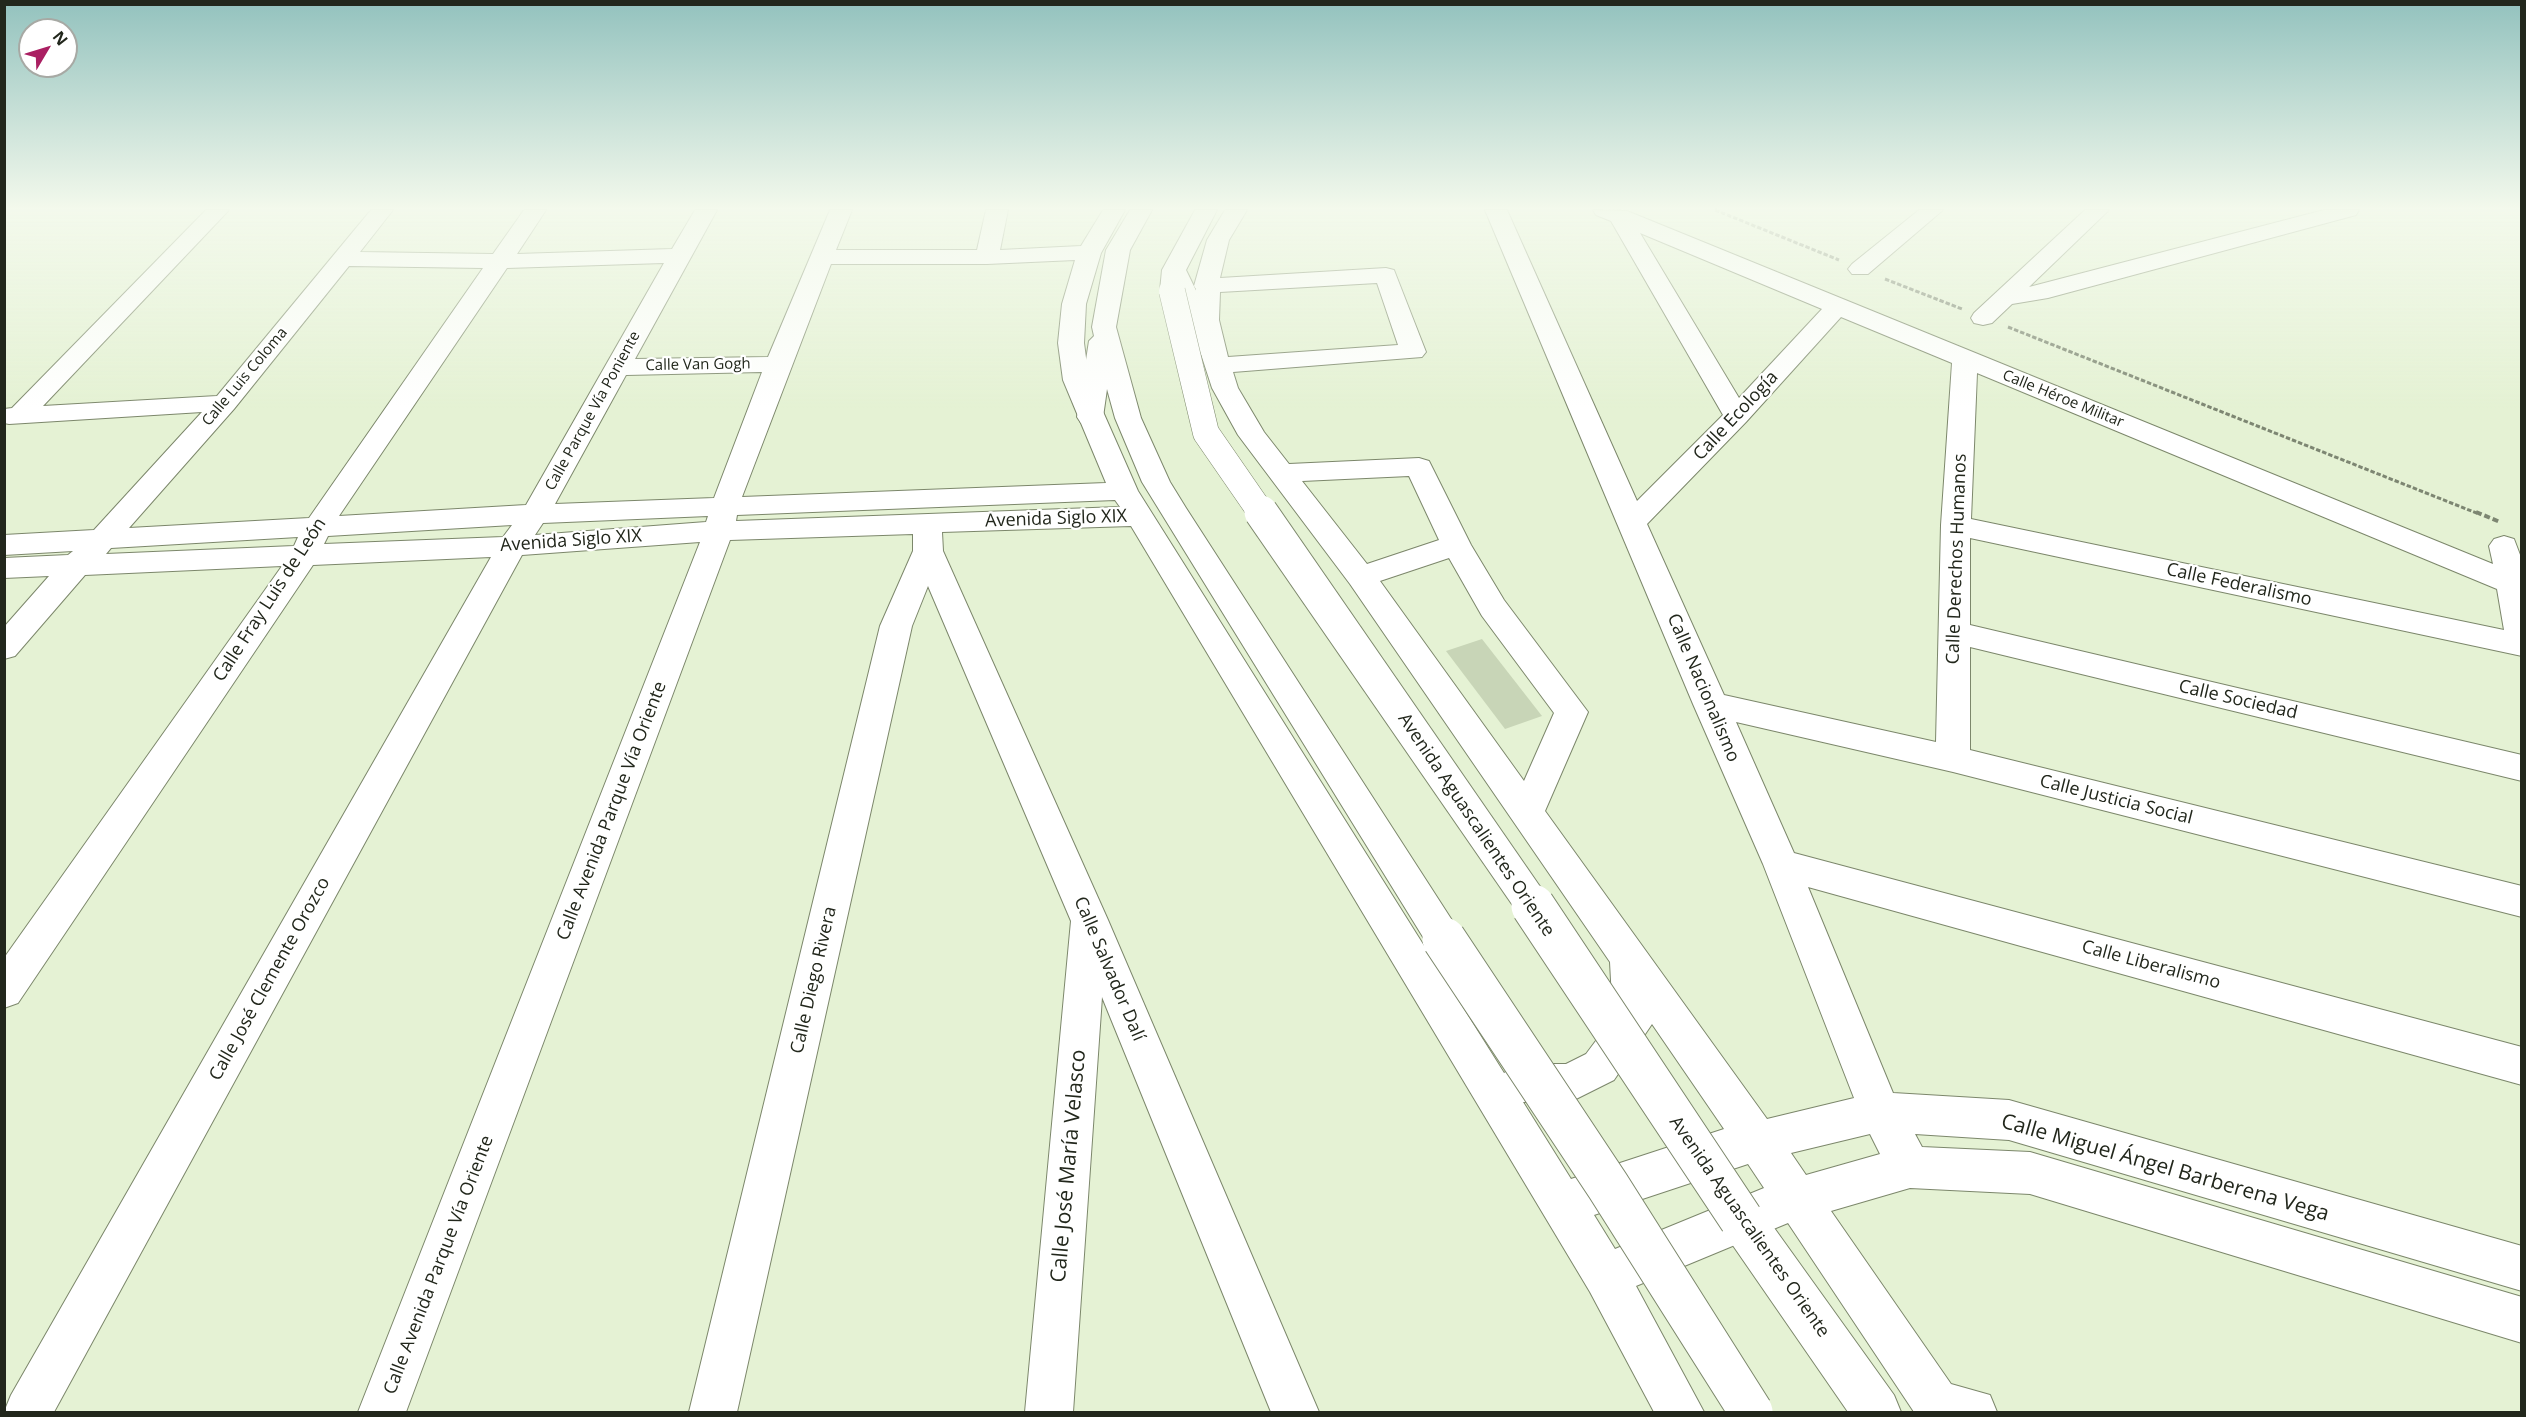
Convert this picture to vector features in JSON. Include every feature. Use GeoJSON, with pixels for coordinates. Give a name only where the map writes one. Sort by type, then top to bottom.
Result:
{"type":"FeatureCollection","features":[{"type":"Feature","properties":{"kind":"street"},"geometry":{"type":"LineString","coordinates":[[12,416],[152,276]]}},
{"type":"Feature","properties":{"kind":"street","name":"Calle Luis Coloma"},"geometry":{"type":"LineString","coordinates":[[4,648],[77,564],[102,540],[225,403],[327,276]]}},
{"type":"Feature","properties":{"kind":"street","name":"Calle Fray Luis de León"},"geometry":{"type":"LineString","coordinates":[[4,991],[489,276]]}},
{"type":"Feature","properties":{"kind":"street","name":"Calle Parque Vía Poniente"},"geometry":{"type":"LineString","coordinates":[[512,546],[536,514],[669,276]]}},
{"type":"Feature","properties":{"kind":"street","name":"Calle Avenida Parque Vía Oriente"},"geometry":{"type":"LineString","coordinates":[[382,1413],[778,364],[816,276]]}},
{"type":"Feature","properties":{"kind":"street"},"geometry":{"type":"LineString","coordinates":[[1082,276],[1074,304],[1071,344],[1076,380],[1090,417],[1130,503],[1476,1060],[1606,1276],[1680,1413]]}},
{"type":"Feature","properties":{"kind":"street"},"geometry":{"type":"LineString","coordinates":[[1090,417],[1106,338],[1114,276]]}},
{"type":"Feature","properties":{"kind":"street"},"geometry":{"type":"LineString","coordinates":[[1175,276],[1173,281],[1216,360]]}},
{"type":"Feature","properties":{"kind":"street"},"geometry":{"type":"LineString","coordinates":[[1209,276],[1206,286],[1207,320],[1216,360],[1225,388],[1252,435],[1361,577],[1629,961],[1951,1410]]}},
{"type":"Feature","properties":{"kind":"street"},"geometry":{"type":"LineString","coordinates":[[1206,286],[1368,276]]}},
{"type":"Feature","properties":{"kind":"street"},"geometry":{"type":"LineString","coordinates":[[1216,360],[1413,352],[1386,276]]}},
{"type":"Feature","properties":{"kind":"street","name":"Calle Nacionalismo"},"geometry":{"type":"LineString","coordinates":[[1525,276],[1709,704],[1781,864],[1880,1112],[1910,1167]]}},
{"type":"Feature","properties":{"kind":"street"},"geometry":{"type":"LineString","coordinates":[[1650,276],[1737,417]]}},
{"type":"Feature","properties":{"kind":"street","name":"Calle Héroe Militar"},"geometry":{"type":"LineString","coordinates":[[1765,276],[2516,586]]}},
{"type":"Feature","properties":{"kind":"street"},"geometry":{"type":"LineString","coordinates":[[1983,318],[2028,276]]}},
{"type":"Feature","properties":{"kind":"street"},"geometry":{"type":"LineString","coordinates":[[2005,298],[2040,293],[2103,276]]}},
{"type":"Feature","properties":{"kind":"street","name":"Avenida Aguascalientes Oriente"},"geometry":{"type":"LineString","coordinates":[[1173,281],[1206,433],[1528,899],[1742,1219],[1877,1413]]}},
{"type":"Feature","properties":{"kind":"street","name":"Calle Ecología"},"geometry":{"type":"LineString","coordinates":[[1632,523],[1737,417],[1838,306]]}},
{"type":"Feature","properties":{"kind":"street"},"geometry":{"type":"LineString","coordinates":[[1106,338],[1128,418],[1156,482],[1172,509],[1444,939],[1608,1186],[1750,1413]]}},
{"type":"Feature","properties":{"kind":"street","name":"Calle Derechos Humanos"},"geometry":{"type":"LineString","coordinates":[[1953,759],[1956,525],[1965,359]]}},
{"type":"Feature","properties":{"kind":"street","name":"Calle Van Gogh"},"geometry":{"type":"LineString","coordinates":[[618,367],[778,364]]}},
{"type":"Feature","properties":{"kind":"street"},"geometry":{"type":"LineString","coordinates":[[12,416],[225,403]]}},
{"type":"Feature","properties":{"kind":"street"},"geometry":{"type":"LineString","coordinates":[[1281,473],[1419,467],[1456,545],[1493,608],[1571,712],[1526,815]]}},
{"type":"Feature","properties":{"kind":"street","name":"Avenida Siglo XIX"},"geometry":{"type":"LineString","coordinates":[[4,544],[102,540],[512,546],[721,520],[1130,503]]}},
{"type":"Feature","properties":{"kind":"street","name":"Avenida Siglo XIX"},"geometry":{"type":"LineString","coordinates":[[4,568],[77,564],[310,542],[536,514],[721,520],[928,538],[1130,503]]}},
{"type":"Feature","properties":{"kind":"street","name":"Calle Federalismo"},"geometry":{"type":"LineString","coordinates":[[1956,525],[2522,643]]}},
{"type":"Feature","properties":{"kind":"street"},"geometry":{"type":"LineString","coordinates":[[2507,536],[2516,586],[2522,643]]}},
{"type":"Feature","properties":{"kind":"street","name":"Calle Salvador Dalí"},"geometry":{"type":"LineString","coordinates":[[928,538],[1295,1413]]}},
{"type":"Feature","properties":{"kind":"street","name":"Calle Diego Rivera"},"geometry":{"type":"LineString","coordinates":[[713,1413],[896,626],[928,538]]}},
{"type":"Feature","properties":{"kind":"street"},"geometry":{"type":"LineString","coordinates":[[1361,577],[1456,545]]}},
{"type":"Feature","properties":{"kind":"street","name":"Calle José Clemente Orozco"},"geometry":{"type":"LineString","coordinates":[[28,1413],[512,546]]}},
{"type":"Feature","properties":{"kind":"street","name":"Calle Sociedad"},"geometry":{"type":"LineString","coordinates":[[1955,632],[2522,768]]}},
{"type":"Feature","properties":{"kind":"street","name":"Calle Justicia Social"},"geometry":{"type":"LineString","coordinates":[[1709,704],[1953,759],[2522,902]]}},
{"type":"Feature","properties":{"kind":"street","name":"Calle Liberalismo"},"geometry":{"type":"LineString","coordinates":[[1781,864],[2522,1066]]}},
{"type":"Feature","properties":{"kind":"street","name":"Calle José María Velasco"},"geometry":{"type":"LineString","coordinates":[[1049,1413],[1089,920]]}},
{"type":"Feature","properties":{"kind":"street"},"geometry":{"type":"LineString","coordinates":[[1476,1060],[1504,1083],[1570,1083],[1600,1067],[1633,1023],[1629,961]]}},
{"type":"Feature","properties":{"kind":"street","name":"Calle Miguel Ángel Barberena Vega"},"geometry":{"type":"LineString","coordinates":[[1562,1204],[1757,1140],[1880,1112],[2009,1120],[2522,1269]]}},
{"type":"Feature","properties":{"kind":"street"},"geometry":{"type":"LineString","coordinates":[[1606,1276],[1797,1198],[1910,1167],[2030,1173],[2522,1320]]}},
{"type":"Feature","properties":{"kind":"path"},"geometry":{"type":"LineString","coordinates":[[1878,276],[2507,536]]}},
{"type":"Feature","properties":{"kind":"building"},"geometry":{"type":"Polygon","coordinates":[[[1482,639],[1542,716],[1505,729],[1446,651],[1482,639]]]}}]}
